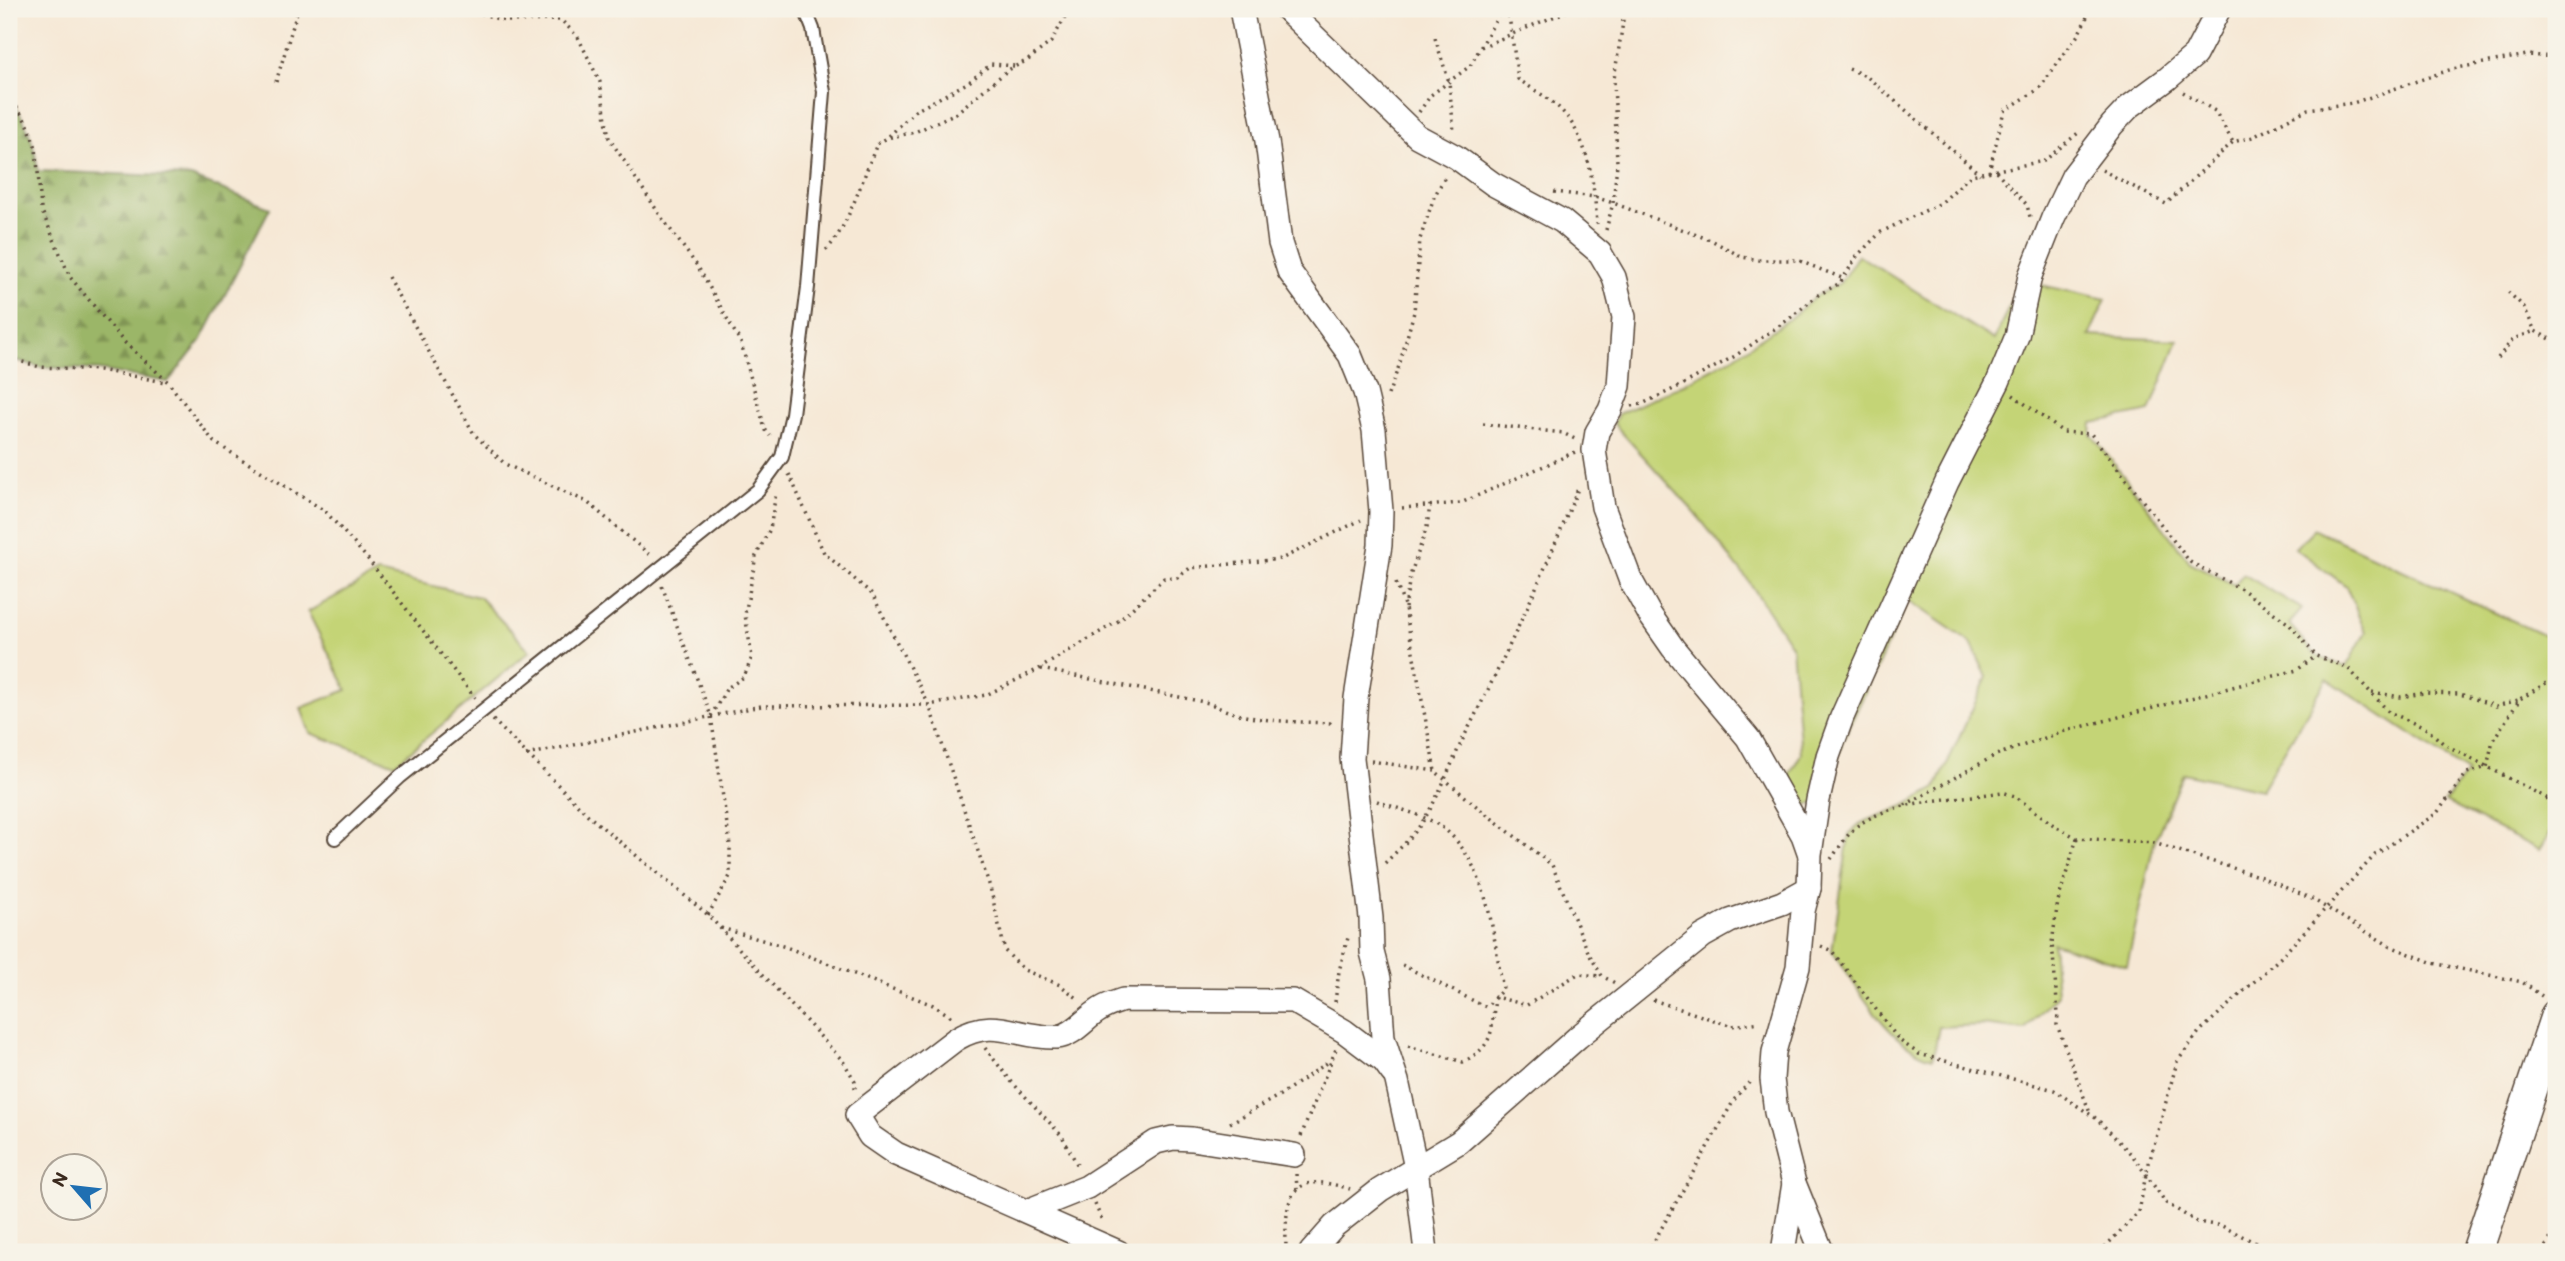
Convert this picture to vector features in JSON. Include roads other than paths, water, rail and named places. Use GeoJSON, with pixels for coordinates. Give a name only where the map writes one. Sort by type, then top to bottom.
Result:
{"type":"FeatureCollection","features":[{"type":"Feature","properties":{"kind":"street"},"geometry":{"type":"LineString","coordinates":[[1241,9],[1267,141],[1280,243],[1289,271],[1350,355],[1366,392],[1374,430],[1381,511],[1380,545],[1356,698],[1352,758],[1358,794],[1372,952],[1379,979],[1383,1038],[1397,1080],[1416,1168],[1426,1252]]}},
{"type":"Feature","properties":{"kind":"street"},"geometry":{"type":"LineString","coordinates":[[1286,9],[1417,136],[1456,157],[1493,184],[1562,221],[1600,253],[1614,277],[1624,317],[1619,386],[1610,410],[1597,432],[1593,448],[1603,506],[1630,579],[1650,615],[1673,648],[1748,738],[1803,835],[1810,854]]}},
{"type":"Feature","properties":{"kind":"street"},"geometry":{"type":"LineString","coordinates":[[1822,1252],[1794,1183],[1776,1112],[1772,1079],[1774,1052],[1798,967],[1803,911],[1809,888],[1810,854],[1828,756],[1842,717],[1947,482],[1998,382],[2017,336],[2030,276],[2073,176],[2129,107],[2194,55],[2219,9]]}},
{"type":"Feature","properties":{"kind":"street"},"geometry":{"type":"LineString","coordinates":[[1311,1252],[1334,1226],[1380,1190],[1459,1142],[1578,1037],[1717,927],[1782,903],[1809,888]]}},
{"type":"Feature","properties":{"kind":"street"},"geometry":{"type":"LineString","coordinates":[[1118,1252],[880,1145],[870,1136],[857,1115],[971,1030],[985,1027],[1043,1037],[1061,1037],[1105,1006],[1123,1000],[1293,1000],[1344,1031],[1384,1061],[1397,1080]]}},
{"type":"Feature","properties":{"kind":"street"},"geometry":{"type":"LineString","coordinates":[[2477,1252],[2554,1023]]}},
{"type":"Feature","properties":{"kind":"street"},"geometry":{"type":"LineString","coordinates":[[1027,1211],[1087,1187],[1156,1142],[1173,1138],[1294,1155]]}},
{"type":"Feature","properties":{"kind":"street"},"geometry":{"type":"LineString","coordinates":[[1783,1252],[1794,1183]]}},
{"type":"Feature","properties":{"kind":"lane"},"geometry":{"type":"LineString","coordinates":[[335,838],[400,777],[758,490],[782,457],[792,414],[810,264],[824,92],[813,29],[805,9]]}}]}
